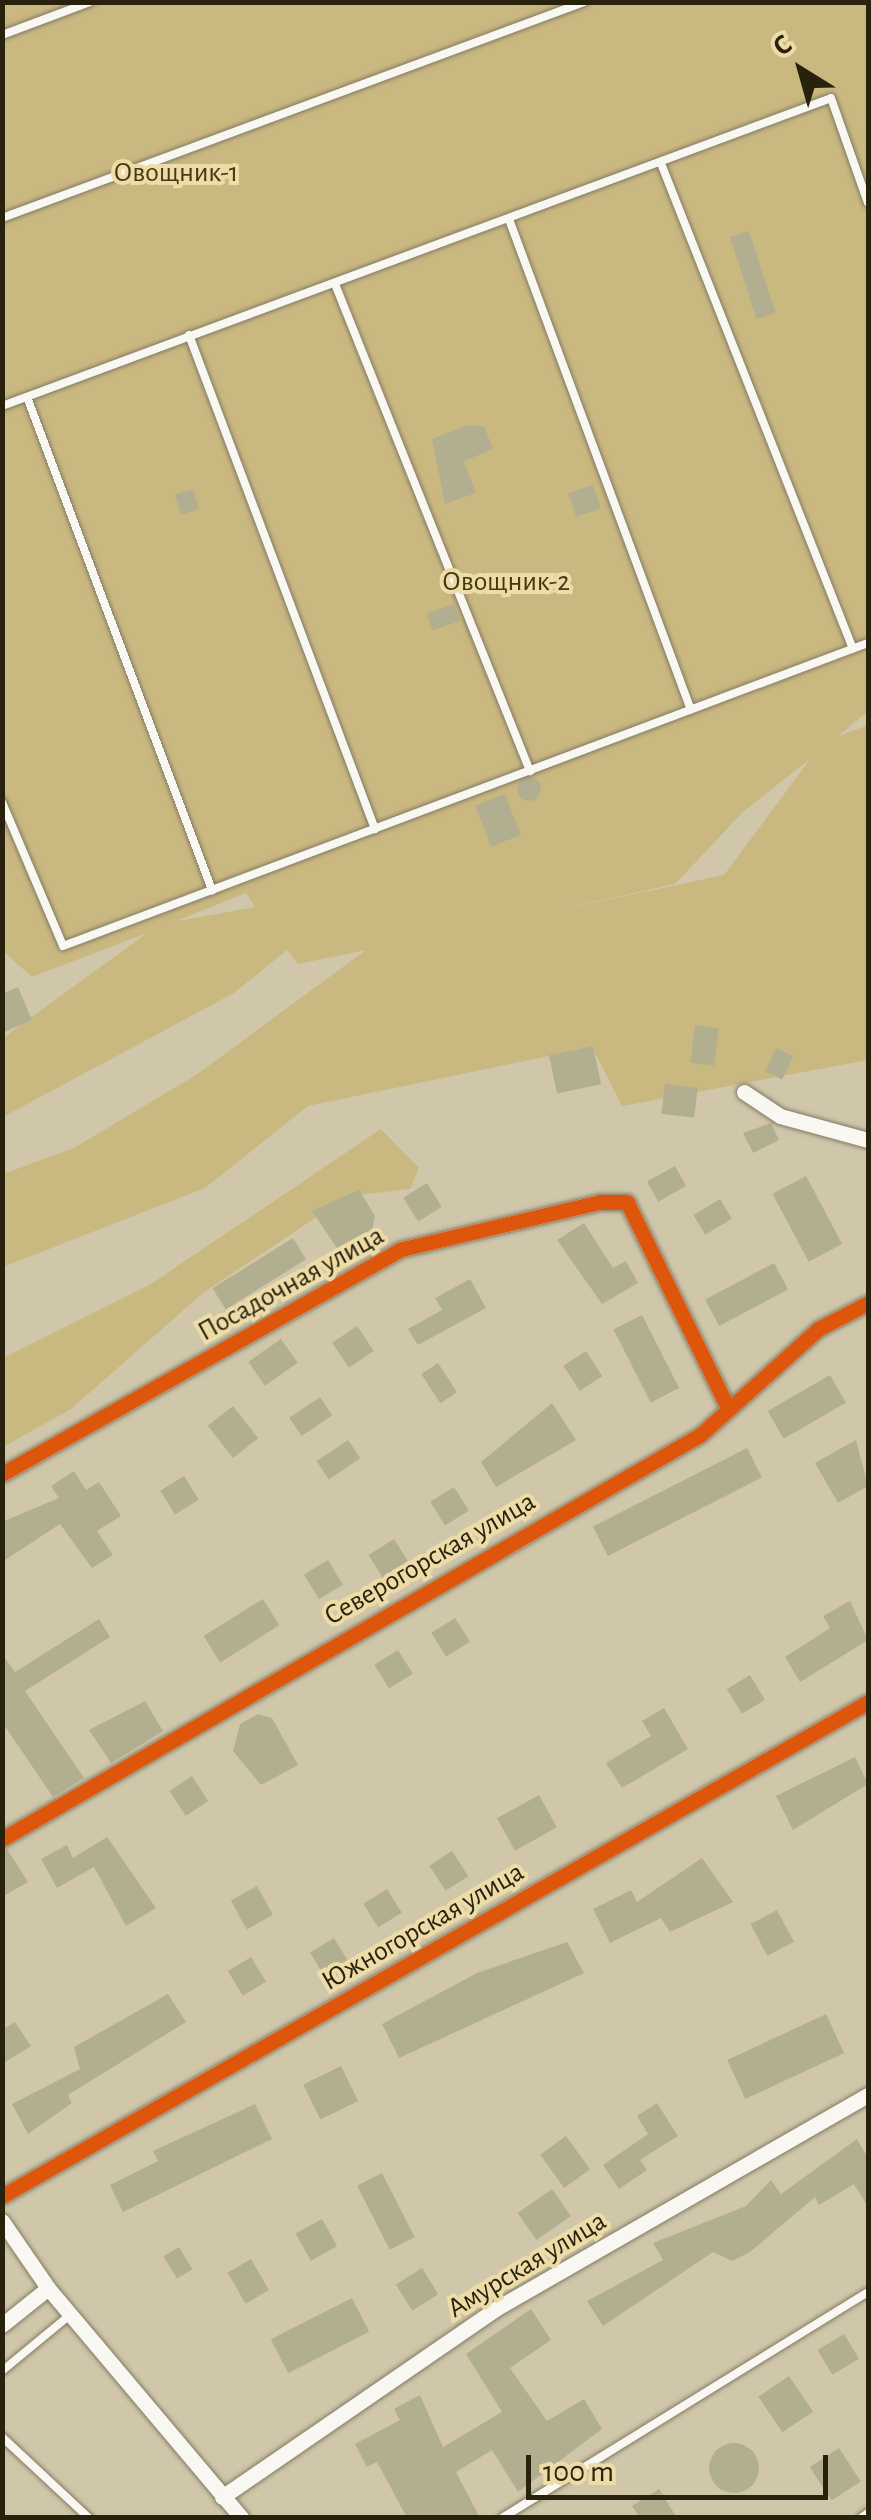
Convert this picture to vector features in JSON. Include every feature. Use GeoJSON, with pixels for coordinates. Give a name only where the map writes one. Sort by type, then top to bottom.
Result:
{"type":"FeatureCollection","features":[{"type":"Feature","properties":{"kind":"street"},"geometry":{"type":"LineString","coordinates":[[744,1092],[780,1116],[868,1140]]}},
{"type":"Feature","properties":{"kind":"street","name":"Посадочная улица"},"geometry":{"type":"LineString","coordinates":[[2,1474],[402,1250],[626,1202],[728,1408]]}},
{"type":"Feature","properties":{"kind":"street","name":"Северогорская улица"},"geometry":{"type":"LineString","coordinates":[[2,1840],[700,1434],[818,1329],[868,1303]]}},
{"type":"Feature","properties":{"kind":"street","name":"Южногорская улица"},"geometry":{"type":"LineString","coordinates":[[2,2196],[868,1702]]}},
{"type":"Feature","properties":{"kind":"street","name":"Амурская улица"},"geometry":{"type":"LineString","coordinates":[[222,2497],[497,2308],[868,2095]]}},
{"type":"Feature","properties":{"kind":"street"},"geometry":{"type":"LineString","coordinates":[[2,2221],[48,2288],[242,2518]]}},
{"type":"Feature","properties":{"kind":"street"},"geometry":{"type":"LineString","coordinates":[[2,2325],[48,2288]]}},
{"type":"Feature","properties":{"kind":"lane"},"geometry":{"type":"LineString","coordinates":[[2,36],[90,2]]}},
{"type":"Feature","properties":{"kind":"lane"},"geometry":{"type":"LineString","coordinates":[[2,218],[584,2]]}},
{"type":"Feature","properties":{"kind":"lane"},"geometry":{"type":"LineString","coordinates":[[2,406],[662,166],[831,98],[868,202]]}},
{"type":"Feature","properties":{"kind":"lane"},"geometry":{"type":"LineString","coordinates":[[662,166],[853,649]]}},
{"type":"Feature","properties":{"kind":"lane"},"geometry":{"type":"LineString","coordinates":[[510,222],[691,710]]}},
{"type":"Feature","properties":{"kind":"lane"},"geometry":{"type":"LineString","coordinates":[[335,284],[530,770]]}},
{"type":"Feature","properties":{"kind":"lane"},"geometry":{"type":"LineString","coordinates":[[189,336],[375,829]]}},
{"type":"Feature","properties":{"kind":"lane"},"geometry":{"type":"LineString","coordinates":[[27,397],[212,890]]}},
{"type":"Feature","properties":{"kind":"lane"},"geometry":{"type":"LineString","coordinates":[[2,802],[63,946],[868,643]]}},
{"type":"Feature","properties":{"kind":"lane"},"geometry":{"type":"LineString","coordinates":[[502,2518],[868,2292]]}},
{"type":"Feature","properties":{"kind":"lane"},"geometry":{"type":"LineString","coordinates":[[2,2372],[70,2314]]}},
{"type":"Feature","properties":{"kind":"lane"},"geometry":{"type":"LineString","coordinates":[[2,2437],[89,2518]]}},
{"type":"Feature","properties":{"kind":"lane"},"geometry":{"type":"LineString","coordinates":[[861,2518],[868,2513]]}},
{"type":"Feature","properties":{"kind":"green space"},"geometry":{"type":"Polygon","coordinates":[[[3,3],[868,3],[868,711],[837,737],[868,725],[868,1060],[622,1106],[592,1047],[308,1106],[205,1188],[3,1267],[3,1174],[74,1148],[196,1075],[366,950],[298,964],[287,950],[234,993],[3,1117],[3,1038],[147,933],[32,977],[3,951],[3,3]],[[811,758],[743,812],[675,884],[539,914],[724,875],[811,758]],[[246,893],[179,920],[178,921],[255,907],[246,893]]]}},
{"type":"Feature","properties":{"kind":"green space"},"geometry":{"type":"Polygon","coordinates":[[[381,1129],[419,1168],[410,1189],[348,1196],[203,1293],[71,1409],[3,1447],[3,1358],[151,1284],[381,1129]]]}},
{"type":"Feature","properties":{"kind":"building"},"geometry":{"type":"Polygon","coordinates":[[[749,231],[776,313],[757,319],[730,237],[749,231]]]}},
{"type":"Feature","properties":{"kind":"building"},"geometry":{"type":"Polygon","coordinates":[[[465,426],[484,426],[493,449],[464,461],[476,493],[445,504],[432,439],[465,426]]]}},
{"type":"Feature","properties":{"kind":"building"},"geometry":{"type":"Polygon","coordinates":[[[593,485],[601,509],[576,517],[568,493],[593,485]]]}},
{"type":"Feature","properties":{"kind":"building"},"geometry":{"type":"Polygon","coordinates":[[[193,489],[199,509],[181,515],[175,495],[193,489]]]}},
{"type":"Feature","properties":{"kind":"building"},"geometry":{"type":"Polygon","coordinates":[[[454,604],[460,621],[432,630],[427,613],[454,604]]]}},
{"type":"Feature","properties":{"kind":"building"},"geometry":{"type":"Polygon","coordinates":[[[529,777],[538,780],[538,798],[529,801],[520,798],[517,789],[520,780],[529,777]]]}},
{"type":"Feature","properties":{"kind":"building"},"geometry":{"type":"Polygon","coordinates":[[[505,794],[521,835],[491,847],[475,805],[505,794]]]}},
{"type":"Feature","properties":{"kind":"building"},"geometry":{"type":"Polygon","coordinates":[[[18,987],[32,1020],[2,1033],[2,994],[18,987]]]}},
{"type":"Feature","properties":{"kind":"building"},"geometry":{"type":"Polygon","coordinates":[[[695,1025],[719,1028],[714,1066],[690,1063],[695,1025]]]}},
{"type":"Feature","properties":{"kind":"building"},"geometry":{"type":"Polygon","coordinates":[[[593,1046],[601,1084],[557,1094],[549,1055],[593,1046]]]}},
{"type":"Feature","properties":{"kind":"building"},"geometry":{"type":"Polygon","coordinates":[[[776,1048],[793,1056],[782,1080],[765,1072],[776,1048]]]}},
{"type":"Feature","properties":{"kind":"building"},"geometry":{"type":"Polygon","coordinates":[[[665,1084],[698,1088],[694,1118],[661,1114],[665,1084]]]}},
{"type":"Feature","properties":{"kind":"building"},"geometry":{"type":"Polygon","coordinates":[[[771,1123],[779,1140],[753,1153],[743,1133],[771,1123]]]}},
{"type":"Feature","properties":{"kind":"building"},"geometry":{"type":"Polygon","coordinates":[[[675,1166],[686,1186],[658,1202],[647,1182],[675,1166]]]}},
{"type":"Feature","properties":{"kind":"building"},"geometry":{"type":"Polygon","coordinates":[[[806,1176],[842,1244],[809,1262],[772,1194],[806,1176]]]}},
{"type":"Feature","properties":{"kind":"building"},"geometry":{"type":"Polygon","coordinates":[[[427,1183],[442,1207],[418,1222],[403,1198],[427,1183]]]}},
{"type":"Feature","properties":{"kind":"building"},"geometry":{"type":"Polygon","coordinates":[[[359,1190],[375,1216],[372,1230],[339,1251],[312,1211],[359,1190]]]}},
{"type":"Feature","properties":{"kind":"building"},"geometry":{"type":"Polygon","coordinates":[[[720,1199],[732,1219],[705,1235],[693,1215],[720,1199]]]}},
{"type":"Feature","properties":{"kind":"building"},"geometry":{"type":"Polygon","coordinates":[[[584,1223],[613,1268],[626,1261],[638,1283],[602,1304],[557,1240],[584,1223]]]}},
{"type":"Feature","properties":{"kind":"building"},"geometry":{"type":"Polygon","coordinates":[[[293,1238],[306,1259],[226,1310],[212,1288],[293,1238]]]}},
{"type":"Feature","properties":{"kind":"building"},"geometry":{"type":"Polygon","coordinates":[[[774,1263],[788,1289],[719,1326],[705,1300],[774,1263]]]}},
{"type":"Feature","properties":{"kind":"building"},"geometry":{"type":"Polygon","coordinates":[[[470,1279],[486,1308],[418,1345],[408,1329],[442,1310],[435,1298],[470,1279]]]}},
{"type":"Feature","properties":{"kind":"building"},"geometry":{"type":"Polygon","coordinates":[[[642,1315],[679,1388],[651,1403],[613,1330],[642,1315]]]}},
{"type":"Feature","properties":{"kind":"building"},"geometry":{"type":"Polygon","coordinates":[[[357,1326],[374,1351],[349,1368],[332,1343],[357,1326]]]}},
{"type":"Feature","properties":{"kind":"building"},"geometry":{"type":"Polygon","coordinates":[[[281,1339],[298,1363],[265,1386],[248,1362],[281,1339]]]}},
{"type":"Feature","properties":{"kind":"building"},"geometry":{"type":"Polygon","coordinates":[[[586,1351],[602,1376],[580,1391],[563,1366],[586,1351]]]}},
{"type":"Feature","properties":{"kind":"building"},"geometry":{"type":"Polygon","coordinates":[[[438,1363],[457,1392],[440,1403],[421,1374],[438,1363]]]}},
{"type":"Feature","properties":{"kind":"building"},"geometry":{"type":"Polygon","coordinates":[[[830,1375],[846,1403],[784,1439],[768,1411],[830,1375]]]}},
{"type":"Feature","properties":{"kind":"building"},"geometry":{"type":"Polygon","coordinates":[[[320,1397],[332,1415],[302,1436],[289,1418],[320,1397]]]}},
{"type":"Feature","properties":{"kind":"building"},"geometry":{"type":"Polygon","coordinates":[[[552,1403],[576,1440],[496,1487],[481,1462],[552,1403]]]}},
{"type":"Feature","properties":{"kind":"building"},"geometry":{"type":"Polygon","coordinates":[[[233,1406],[258,1438],[233,1458],[208,1426],[233,1406]]]}},
{"type":"Feature","properties":{"kind":"building"},"geometry":{"type":"Polygon","coordinates":[[[348,1440],[360,1458],[329,1479],[316,1461],[348,1440]]]}},
{"type":"Feature","properties":{"kind":"building"},"geometry":{"type":"Polygon","coordinates":[[[856,1440],[868,1486],[838,1503],[815,1463],[856,1440]]]}},
{"type":"Feature","properties":{"kind":"building"},"geometry":{"type":"Polygon","coordinates":[[[747,1448],[762,1477],[608,1556],[593,1527],[747,1448]]]}},
{"type":"Feature","properties":{"kind":"building"},"geometry":{"type":"Polygon","coordinates":[[[74,1471],[86,1490],[99,1482],[121,1516],[97,1531],[113,1555],[92,1568],[60,1524],[2,1562],[2,1522],[59,1498],[51,1486],[74,1471]]]}},
{"type":"Feature","properties":{"kind":"building"},"geometry":{"type":"Polygon","coordinates":[[[184,1476],[199,1500],[175,1515],[160,1491],[184,1476]]]}},
{"type":"Feature","properties":{"kind":"building"},"geometry":{"type":"Polygon","coordinates":[[[454,1487],[469,1511],[445,1526],[430,1502],[454,1487]]]}},
{"type":"Feature","properties":{"kind":"building"},"geometry":{"type":"Polygon","coordinates":[[[394,1539],[410,1565],[385,1581],[369,1555],[394,1539]]]}},
{"type":"Feature","properties":{"kind":"building"},"geometry":{"type":"Polygon","coordinates":[[[328,1560],[343,1585],[319,1599],[304,1574],[328,1560]]]}},
{"type":"Feature","properties":{"kind":"building"},"geometry":{"type":"Polygon","coordinates":[[[263,1599],[279,1625],[220,1662],[204,1636],[263,1599]]]}},
{"type":"Feature","properties":{"kind":"building"},"geometry":{"type":"Polygon","coordinates":[[[850,1601],[868,1640],[800,1682],[785,1657],[830,1628],[823,1616],[850,1601]]]}},
{"type":"Feature","properties":{"kind":"building"},"geometry":{"type":"Polygon","coordinates":[[[455,1618],[470,1642],[446,1657],[431,1633],[455,1618]]]}},
{"type":"Feature","properties":{"kind":"building"},"geometry":{"type":"Polygon","coordinates":[[[99,1619],[110,1637],[25,1691],[84,1778],[53,1797],[2,1722],[2,1654],[15,1672],[99,1619]]]}},
{"type":"Feature","properties":{"kind":"building"},"geometry":{"type":"Polygon","coordinates":[[[398,1650],[413,1674],[389,1689],[374,1665],[398,1650]]]}},
{"type":"Feature","properties":{"kind":"building"},"geometry":{"type":"Polygon","coordinates":[[[750,1675],[765,1700],[742,1714],[727,1689],[750,1675]]]}},
{"type":"Feature","properties":{"kind":"building"},"geometry":{"type":"Polygon","coordinates":[[[145,1701],[163,1731],[111,1763],[89,1730],[145,1701]]]}},
{"type":"Feature","properties":{"kind":"building"},"geometry":{"type":"Polygon","coordinates":[[[664,1708],[688,1749],[622,1788],[606,1763],[651,1736],[642,1721],[664,1708]]]}},
{"type":"Feature","properties":{"kind":"building"},"geometry":{"type":"Polygon","coordinates":[[[258,1714],[272,1718],[298,1765],[261,1785],[233,1751],[240,1724],[258,1714]]]}},
{"type":"Feature","properties":{"kind":"building"},"geometry":{"type":"Polygon","coordinates":[[[855,1757],[868,1784],[793,1830],[776,1796],[855,1757]]]}},
{"type":"Feature","properties":{"kind":"building"},"geometry":{"type":"Polygon","coordinates":[[[192,1776],[208,1801],[186,1816],[169,1791],[192,1776]]]}},
{"type":"Feature","properties":{"kind":"building"},"geometry":{"type":"Polygon","coordinates":[[[539,1795],[557,1827],[515,1851],[497,1818],[539,1795]]]}},
{"type":"Feature","properties":{"kind":"building"},"geometry":{"type":"Polygon","coordinates":[[[107,1837],[156,1908],[126,1926],[94,1867],[57,1888],[41,1859],[67,1845],[73,1858],[107,1837]]]}},
{"type":"Feature","properties":{"kind":"building"},"geometry":{"type":"Polygon","coordinates":[[[7,1849],[28,1882],[2,1897],[2,1850],[7,1849]]]}},
{"type":"Feature","properties":{"kind":"building"},"geometry":{"type":"Polygon","coordinates":[[[452,1851],[468,1876],[446,1891],[429,1866],[452,1851]]]}},
{"type":"Feature","properties":{"kind":"building"},"geometry":{"type":"Polygon","coordinates":[[[702,1858],[733,1902],[670,1932],[661,1918],[610,1943],[593,1909],[631,1890],[637,1902],[702,1858]]]}},
{"type":"Feature","properties":{"kind":"building"},"geometry":{"type":"Polygon","coordinates":[[[257,1886],[273,1915],[247,1929],[231,1901],[257,1886]]]}},
{"type":"Feature","properties":{"kind":"building"},"geometry":{"type":"Polygon","coordinates":[[[387,1889],[402,1913],[378,1928],[363,1904],[387,1889]]]}},
{"type":"Feature","properties":{"kind":"building"},"geometry":{"type":"Polygon","coordinates":[[[777,1910],[794,1942],[767,1956],[751,1924],[777,1910]]]}},
{"type":"Feature","properties":{"kind":"building"},"geometry":{"type":"Polygon","coordinates":[[[334,1938],[349,1963],[325,1977],[310,1952],[334,1938]]]}},
{"type":"Feature","properties":{"kind":"building"},"geometry":{"type":"Polygon","coordinates":[[[567,1942],[584,1973],[399,2058],[382,2024],[477,1973],[567,1942]]]}},
{"type":"Feature","properties":{"kind":"building"},"geometry":{"type":"Polygon","coordinates":[[[251,1957],[266,1982],[243,1996],[228,1971],[251,1957]]]}},
{"type":"Feature","properties":{"kind":"building"},"geometry":{"type":"Polygon","coordinates":[[[168,1994],[186,2022],[68,2095],[72,2103],[28,2134],[12,2104],[80,2069],[74,2047],[168,1994]]]}},
{"type":"Feature","properties":{"kind":"building"},"geometry":{"type":"Polygon","coordinates":[[[826,2014],[844,2053],[745,2099],[727,2060],[826,2014]]]}},
{"type":"Feature","properties":{"kind":"building"},"geometry":{"type":"Polygon","coordinates":[[[15,2022],[31,2046],[2,2064],[2,2030],[15,2022]]]}},
{"type":"Feature","properties":{"kind":"building"},"geometry":{"type":"Polygon","coordinates":[[[341,2066],[358,2101],[320,2119],[303,2084],[341,2066]]]}},
{"type":"Feature","properties":{"kind":"building"},"geometry":{"type":"Polygon","coordinates":[[[657,2103],[678,2136],[640,2160],[647,2170],[619,2189],[603,2165],[648,2134],[637,2116],[657,2103]]]}},
{"type":"Feature","properties":{"kind":"building"},"geometry":{"type":"Polygon","coordinates":[[[255,2104],[272,2139],[123,2212],[110,2185],[158,2161],[153,2151],[255,2104]]]}},
{"type":"Feature","properties":{"kind":"building"},"geometry":{"type":"Polygon","coordinates":[[[566,2136],[590,2169],[564,2188],[540,2155],[566,2136]]]}},
{"type":"Feature","properties":{"kind":"building"},"geometry":{"type":"Polygon","coordinates":[[[857,2139],[868,2158],[868,2207],[854,2184],[819,2205],[815,2197],[750,2252],[732,2261],[713,2252],[603,2326],[587,2301],[663,2260],[653,2243],[746,2206],[771,2180],[781,2194],[857,2139]]]}},
{"type":"Feature","properties":{"kind":"building"},"geometry":{"type":"Polygon","coordinates":[[[382,2173],[415,2237],[390,2250],[357,2186],[382,2173]]]}},
{"type":"Feature","properties":{"kind":"building"},"geometry":{"type":"Polygon","coordinates":[[[552,2189],[571,2216],[537,2240],[518,2213],[552,2189]]]}},
{"type":"Feature","properties":{"kind":"building"},"geometry":{"type":"Polygon","coordinates":[[[322,2219],[337,2246],[311,2261],[296,2234],[322,2219]]]}},
{"type":"Feature","properties":{"kind":"building"},"geometry":{"type":"Polygon","coordinates":[[[179,2247],[192,2269],[177,2279],[164,2256],[179,2247]]]}},
{"type":"Feature","properties":{"kind":"building"},"geometry":{"type":"Polygon","coordinates":[[[251,2259],[269,2290],[246,2304],[228,2272],[251,2259]]]}},
{"type":"Feature","properties":{"kind":"building"},"geometry":{"type":"Polygon","coordinates":[[[422,2268],[438,2294],[412,2311],[396,2284],[422,2268]]]}},
{"type":"Feature","properties":{"kind":"building"},"geometry":{"type":"Polygon","coordinates":[[[352,2298],[369,2332],[288,2373],[271,2339],[352,2298]]]}},
{"type":"Feature","properties":{"kind":"building"},"geometry":{"type":"Polygon","coordinates":[[[531,2309],[551,2340],[510,2368],[547,2421],[584,2399],[602,2429],[518,2492],[492,2450],[456,2472],[480,2518],[407,2518],[377,2462],[367,2467],[355,2444],[400,2420],[394,2409],[420,2395],[443,2447],[502,2412],[466,2354],[531,2309]]]}},
{"type":"Feature","properties":{"kind":"building"},"geometry":{"type":"Polygon","coordinates":[[[844,2334],[859,2359],[832,2375],[817,2350],[844,2334]]]}},
{"type":"Feature","properties":{"kind":"building"},"geometry":{"type":"Polygon","coordinates":[[[789,2376],[813,2412],[782,2432],[758,2397],[789,2376]]]}},
{"type":"Feature","properties":{"kind":"building"},"geometry":{"type":"Polygon","coordinates":[[[734,2443],[752,2450],[759,2468],[752,2486],[734,2493],[716,2486],[709,2468],[716,2450],[734,2443]]]}},
{"type":"Feature","properties":{"kind":"building"},"geometry":{"type":"Polygon","coordinates":[[[839,2448],[861,2482],[831,2501],[810,2467],[839,2448]]]}},
{"type":"Feature","properties":{"kind":"building"},"geometry":{"type":"Polygon","coordinates":[[[659,2489],[677,2518],[640,2518],[632,2506],[659,2489]]]}},
{"type":"Feature","properties":{"kind":"cycle path"},"geometry":{"type":"LineString","coordinates":[[2,1474],[402,1249],[599,1202],[627,1202],[728,1408]]}},
{"type":"Feature","properties":{"kind":"cycle path"},"geometry":{"type":"LineString","coordinates":[[2,1839],[700,1435],[818,1329],[868,1303]]}},
{"type":"Feature","properties":{"kind":"cycle path"},"geometry":{"type":"LineString","coordinates":[[2,2196],[868,1702]]}},
{"type":"Feature","properties":{"kind":"park label","name":"Овощник-1"},"geometry":{"type":"Point","coordinates":[176,173]}},
{"type":"Feature","properties":{"kind":"park label","name":"Овощник-2"},"geometry":{"type":"Point","coordinates":[506,582]}}]}
